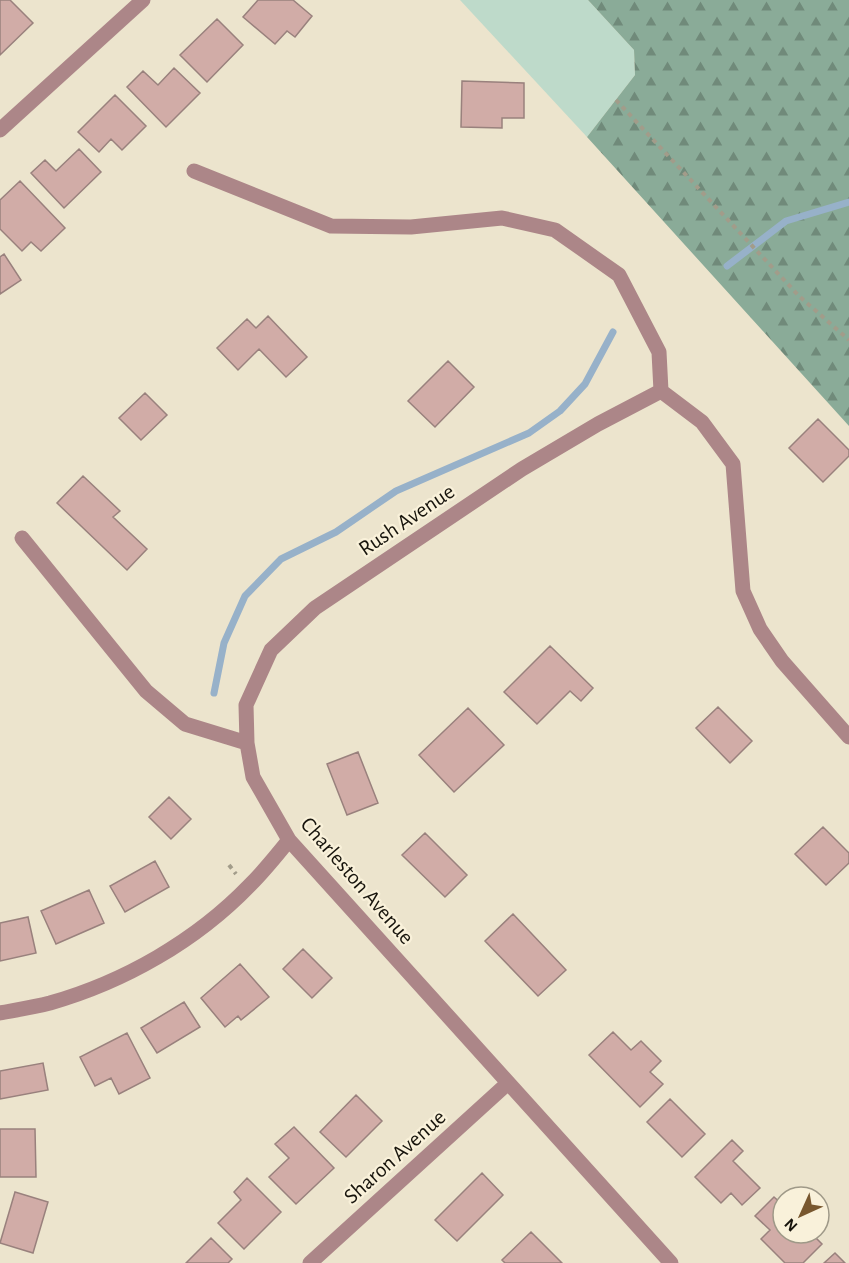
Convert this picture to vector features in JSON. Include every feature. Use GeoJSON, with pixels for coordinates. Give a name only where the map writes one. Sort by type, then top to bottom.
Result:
{"type":"FeatureCollection","features":[{"type":"Feature","properties":{"kind":"street"},"geometry":{"type":"LineString","coordinates":[[0,130],[143,0]]}},
{"type":"Feature","properties":{"kind":"street"},"geometry":{"type":"LineString","coordinates":[[194,171],[332,226],[411,228],[502,218],[555,230],[619,275],[659,352],[661,391],[702,422],[733,464],[739,516],[743,591],[760,629],[782,661],[849,737]]}},
{"type":"Feature","properties":{"kind":"street","name":"Rush Avenue"},"geometry":{"type":"LineString","coordinates":[[247,742],[246,705],[272,650],[315,608],[522,469],[598,424],[661,391]]}},
{"type":"Feature","properties":{"kind":"street"},"geometry":{"type":"LineString","coordinates":[[22,538],[146,691],[185,723],[247,742]]}},
{"type":"Feature","properties":{"kind":"street","name":"Charleston Avenue"},"geometry":{"type":"LineString","coordinates":[[247,742],[253,777],[290,840],[671,1263]]}},
{"type":"Feature","properties":{"kind":"street"},"geometry":{"type":"LineString","coordinates":[[0,1013],[49,1003],[105,984],[158,958],[207,924],[248,887],[290,840]]}},
{"type":"Feature","properties":{"kind":"street","name":"Sharon Avenue"},"geometry":{"type":"LineString","coordinates":[[310,1263],[508,1083]]}},
{"type":"Feature","properties":{"kind":"path"},"geometry":{"type":"LineString","coordinates":[[616,100],[799,296],[849,340]]}},
{"type":"Feature","properties":{"kind":"green space"},"geometry":{"type":"Polygon","coordinates":[[[460,0],[588,0],[634,50],[635,75],[587,137],[460,0]]]}},
{"type":"Feature","properties":{"kind":"green space"},"geometry":{"type":"Polygon","coordinates":[[[588,0],[849,0],[849,426],[587,137],[635,75],[634,50],[588,0]]]}},
{"type":"Feature","properties":{"kind":"building"},"geometry":{"type":"Polygon","coordinates":[[[0,0],[10,0],[33,23],[0,55],[0,0]]]}},
{"type":"Feature","properties":{"kind":"building"},"geometry":{"type":"Polygon","coordinates":[[[258,0],[293,0],[312,16],[295,37],[287,31],[275,44],[243,17],[258,0]]]}},
{"type":"Feature","properties":{"kind":"building"},"geometry":{"type":"Polygon","coordinates":[[[217,19],[243,45],[207,82],[180,55],[217,19]]]}},
{"type":"Feature","properties":{"kind":"building"},"geometry":{"type":"Polygon","coordinates":[[[174,68],[200,93],[166,127],[127,87],[143,71],[158,85],[174,68]]]}},
{"type":"Feature","properties":{"kind":"building"},"geometry":{"type":"Polygon","coordinates":[[[462,81],[524,83],[524,118],[502,118],[502,128],[461,127],[462,81]]]}},
{"type":"Feature","properties":{"kind":"building"},"geometry":{"type":"Polygon","coordinates":[[[115,95],[146,126],[122,150],[111,139],[99,152],[78,132],[115,95]]]}},
{"type":"Feature","properties":{"kind":"building"},"geometry":{"type":"Polygon","coordinates":[[[79,149],[101,172],[64,208],[31,173],[45,160],[56,171],[79,149]]]}},
{"type":"Feature","properties":{"kind":"building"},"geometry":{"type":"Polygon","coordinates":[[[20,181],[65,228],[41,251],[31,242],[22,251],[0,229],[0,200],[20,181]]]}},
{"type":"Feature","properties":{"kind":"building"},"geometry":{"type":"Polygon","coordinates":[[[4,254],[21,280],[0,294],[0,257],[4,254]]]}},
{"type":"Feature","properties":{"kind":"building"},"geometry":{"type":"Polygon","coordinates":[[[268,316],[307,357],[286,377],[259,349],[238,370],[217,348],[247,319],[256,328],[268,316]]]}},
{"type":"Feature","properties":{"kind":"building"},"geometry":{"type":"Polygon","coordinates":[[[448,361],[474,387],[435,427],[408,401],[448,361]]]}},
{"type":"Feature","properties":{"kind":"building"},"geometry":{"type":"Polygon","coordinates":[[[145,393],[167,415],[141,440],[119,418],[145,393]]]}},
{"type":"Feature","properties":{"kind":"building"},"geometry":{"type":"Polygon","coordinates":[[[818,419],[849,450],[849,456],[823,482],[789,448],[818,419]]]}},
{"type":"Feature","properties":{"kind":"building"},"geometry":{"type":"Polygon","coordinates":[[[83,476],[120,511],[113,517],[147,549],[127,570],[57,503],[83,476]]]}},
{"type":"Feature","properties":{"kind":"building"},"geometry":{"type":"Polygon","coordinates":[[[550,646],[593,688],[581,701],[570,691],[537,724],[504,692],[550,646]]]}},
{"type":"Feature","properties":{"kind":"building"},"geometry":{"type":"Polygon","coordinates":[[[718,707],[752,741],[730,763],[696,728],[718,707]]]}},
{"type":"Feature","properties":{"kind":"building"},"geometry":{"type":"Polygon","coordinates":[[[468,708],[504,745],[454,792],[419,755],[468,708]]]}},
{"type":"Feature","properties":{"kind":"building"},"geometry":{"type":"Polygon","coordinates":[[[358,752],[378,803],[347,815],[327,764],[358,752]]]}},
{"type":"Feature","properties":{"kind":"building"},"geometry":{"type":"Polygon","coordinates":[[[169,797],[191,819],[171,839],[149,817],[169,797]]]}},
{"type":"Feature","properties":{"kind":"building"},"geometry":{"type":"Polygon","coordinates":[[[823,827],[849,853],[849,863],[826,885],[795,854],[823,827]]]}},
{"type":"Feature","properties":{"kind":"building"},"geometry":{"type":"Polygon","coordinates":[[[425,833],[467,875],[445,897],[402,855],[425,833]]]}},
{"type":"Feature","properties":{"kind":"building"},"geometry":{"type":"Polygon","coordinates":[[[155,861],[169,887],[125,912],[110,886],[155,861]]]}},
{"type":"Feature","properties":{"kind":"building"},"geometry":{"type":"Polygon","coordinates":[[[89,890],[104,923],[56,944],[41,911],[89,890]]]}},
{"type":"Feature","properties":{"kind":"building"},"geometry":{"type":"Polygon","coordinates":[[[513,914],[566,970],[538,996],[485,941],[513,914]]]}},
{"type":"Feature","properties":{"kind":"building"},"geometry":{"type":"Polygon","coordinates":[[[28,917],[36,953],[0,961],[0,923],[28,917]]]}},
{"type":"Feature","properties":{"kind":"building"},"geometry":{"type":"Polygon","coordinates":[[[303,949],[332,978],[312,998],[283,969],[303,949]]]}},
{"type":"Feature","properties":{"kind":"building"},"geometry":{"type":"Polygon","coordinates":[[[240,964],[269,997],[241,1020],[238,1016],[225,1027],[201,998],[240,964]]]}},
{"type":"Feature","properties":{"kind":"building"},"geometry":{"type":"Polygon","coordinates":[[[184,1002],[200,1027],[157,1053],[141,1028],[184,1002]]]}},
{"type":"Feature","properties":{"kind":"building"},"geometry":{"type":"Polygon","coordinates":[[[613,1032],[631,1050],[641,1041],[661,1061],[650,1072],[663,1084],[640,1107],[589,1055],[613,1032]]]}},
{"type":"Feature","properties":{"kind":"building"},"geometry":{"type":"Polygon","coordinates":[[[127,1033],[150,1078],[119,1094],[111,1078],[95,1086],[80,1057],[127,1033]]]}},
{"type":"Feature","properties":{"kind":"building"},"geometry":{"type":"Polygon","coordinates":[[[43,1063],[48,1090],[0,1099],[0,1071],[43,1063]]]}},
{"type":"Feature","properties":{"kind":"building"},"geometry":{"type":"Polygon","coordinates":[[[356,1095],[382,1121],[346,1157],[320,1132],[356,1095]]]}},
{"type":"Feature","properties":{"kind":"building"},"geometry":{"type":"Polygon","coordinates":[[[670,1099],[705,1134],[682,1157],[647,1122],[670,1099]]]}},
{"type":"Feature","properties":{"kind":"building"},"geometry":{"type":"Polygon","coordinates":[[[294,1127],[334,1168],[296,1204],[269,1177],[289,1158],[275,1144],[294,1127]]]}},
{"type":"Feature","properties":{"kind":"building"},"geometry":{"type":"Polygon","coordinates":[[[0,1129],[35,1129],[36,1177],[0,1177],[0,1129]]]}},
{"type":"Feature","properties":{"kind":"building"},"geometry":{"type":"Polygon","coordinates":[[[732,1140],[743,1151],[733,1161],[760,1188],[742,1205],[731,1193],[721,1203],[695,1177],[732,1140]]]}},
{"type":"Feature","properties":{"kind":"building"},"geometry":{"type":"Polygon","coordinates":[[[482,1173],[503,1195],[457,1241],[435,1220],[482,1173]]]}},
{"type":"Feature","properties":{"kind":"building"},"geometry":{"type":"Polygon","coordinates":[[[247,1178],[281,1212],[244,1249],[218,1223],[241,1200],[234,1192],[247,1178]]]}},
{"type":"Feature","properties":{"kind":"building"},"geometry":{"type":"Polygon","coordinates":[[[15,1192],[48,1202],[33,1253],[0,1243],[15,1192]]]}},
{"type":"Feature","properties":{"kind":"building"},"geometry":{"type":"Polygon","coordinates":[[[771,1200],[771,1245],[821,1245],[803,1263],[785,1263],[761,1239],[770,1230],[755,1216],[771,1200]]]}},
{"type":"Feature","properties":{"kind":"building"},"geometry":{"type":"Polygon","coordinates":[[[531,1232],[562,1263],[505,1263],[502,1260],[531,1232]]]}},
{"type":"Feature","properties":{"kind":"building"},"geometry":{"type":"Polygon","coordinates":[[[211,1238],[232,1259],[228,1263],[186,1263],[211,1238]]]}},
{"type":"Feature","properties":{"kind":"building"},"geometry":{"type":"Polygon","coordinates":[[[835,1253],[845,1263],[824,1263],[835,1253]]]}},
{"type":"Feature","properties":{"kind":"waterway"},"geometry":{"type":"LineString","coordinates":[[727,266],[786,221],[849,202]]}},
{"type":"Feature","properties":{"kind":"waterway"},"geometry":{"type":"LineString","coordinates":[[214,693],[224,643],[245,596],[281,559],[336,532],[396,491],[529,433],[560,411],[585,384],[613,332]]}}]}
